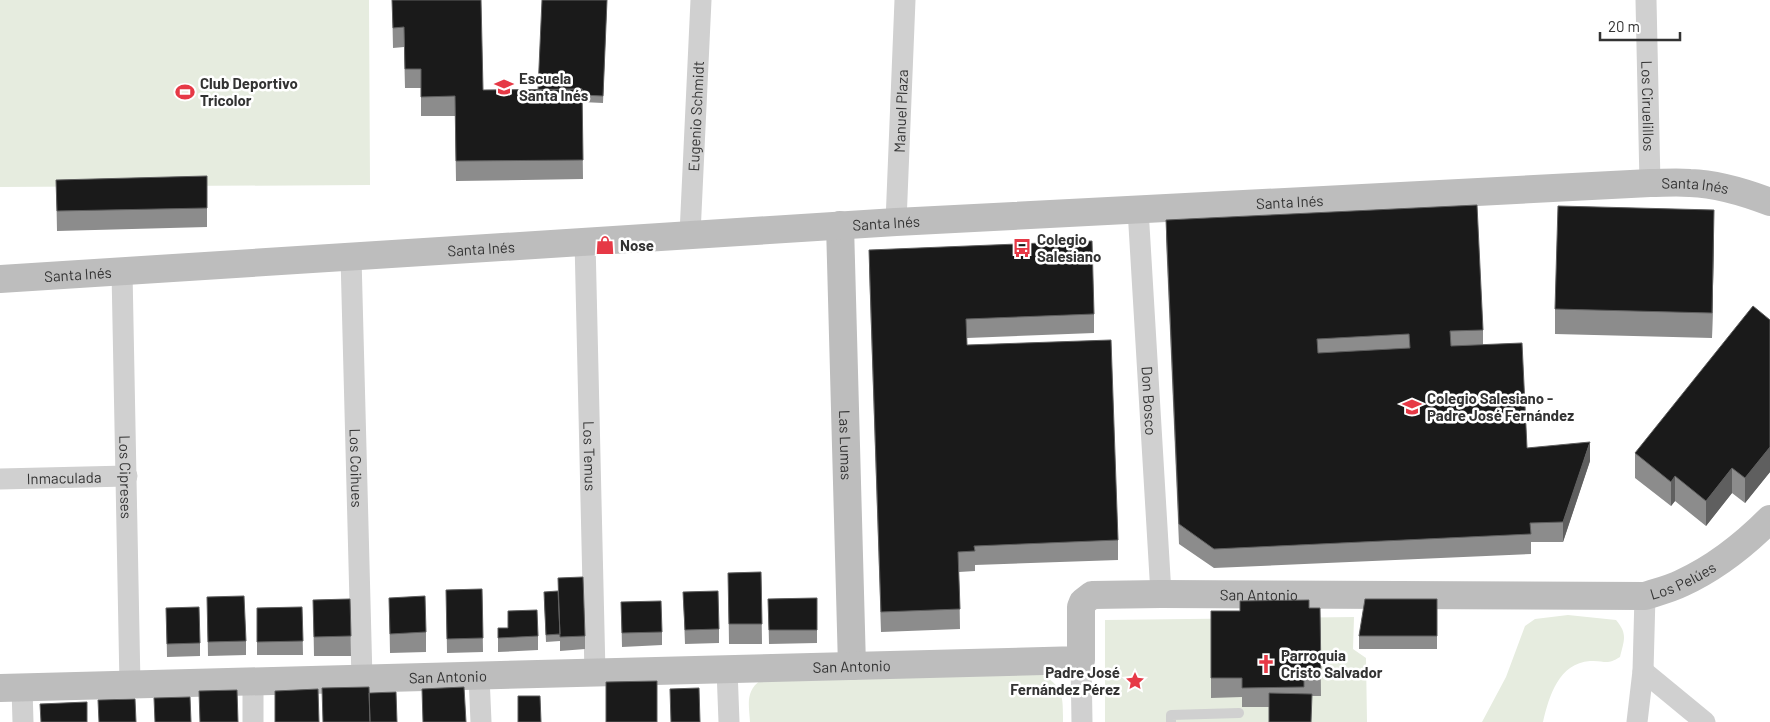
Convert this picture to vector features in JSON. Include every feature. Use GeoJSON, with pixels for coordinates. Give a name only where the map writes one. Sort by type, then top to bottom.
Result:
{"type":"FeatureCollection","features":[{"type":"Feature","properties":{"kind":"main road","name":"Santa Inés"},"geometry":{"type":"LineString","coordinates":[[0,279],[840,225],[1650,183],[1710,185],[1730,189],[1770,202]]}},
{"type":"Feature","properties":{"kind":"main road","name":"Las Lumas"},"geometry":{"type":"LineString","coordinates":[[840,225],[852,666]]}},
{"type":"Feature","properties":{"kind":"main road","name":"Los Pelúes"},"geometry":{"type":"LineString","coordinates":[[1645,596],[1681,584],[1719,563],[1750,539],[1770,520]]}},
{"type":"Feature","properties":{"kind":"main road","name":"San Antonio"},"geometry":{"type":"LineString","coordinates":[[11,688],[1081,660],[1080,612],[1083,602],[1092,595],[1645,596]]}},
{"type":"Feature","properties":{"kind":"street","name":"Eugenio Schmidt"},"geometry":{"type":"LineString","coordinates":[[690,234],[701,0]]}},
{"type":"Feature","properties":{"kind":"street","name":"Manuel Plaza"},"geometry":{"type":"LineString","coordinates":[[896,222],[905,0]]}},
{"type":"Feature","properties":{"kind":"street","name":"Los Ciruelillos"},"geometry":{"type":"LineString","coordinates":[[1646,0],[1650,183]]}},
{"type":"Feature","properties":{"kind":"street","name":"Don Bosco"},"geometry":{"type":"LineString","coordinates":[[1138,209],[1161,594]]}},
{"type":"Feature","properties":{"kind":"street","name":"Los Temus"},"geometry":{"type":"LineString","coordinates":[[585,241],[595,672]]}},
{"type":"Feature","properties":{"kind":"street","name":"Los Coihues"},"geometry":{"type":"LineString","coordinates":[[351,257],[362,679]]}},
{"type":"Feature","properties":{"kind":"street","name":"Los Cipreses"},"geometry":{"type":"LineString","coordinates":[[122,271],[130,685]]}},
{"type":"Feature","properties":{"kind":"street","name":"Inmaculada"},"geometry":{"type":"LineString","coordinates":[[0,479],[127,476]]}},
{"type":"Feature","properties":{"kind":"street","name":"Los Pelúes"},"geometry":{"type":"LineString","coordinates":[[1637,722],[1643,670],[1645,596]]}},
{"type":"Feature","properties":{"kind":"street"},"geometry":{"type":"LineString","coordinates":[[1081,660],[1082,722]]}},
{"type":"Feature","properties":{"kind":"street"},"geometry":{"type":"LineString","coordinates":[[727,669],[729,722]]}},
{"type":"Feature","properties":{"kind":"street"},"geometry":{"type":"LineString","coordinates":[[1643,670],[1705,722]]}},
{"type":"Feature","properties":{"kind":"street"},"geometry":{"type":"LineString","coordinates":[[480,676],[481,722]]}},
{"type":"Feature","properties":{"kind":"street"},"geometry":{"type":"LineString","coordinates":[[252,682],[253,722]]}},
{"type":"Feature","properties":{"kind":"street"},"geometry":{"type":"LineString","coordinates":[[11,688],[23,722]]}},
{"type":"Feature","properties":{"kind":"lane"},"geometry":{"type":"LineString","coordinates":[[1171,722],[1171,715],[1239,713]]}},
{"type":"Feature","properties":{"kind":"shaded area","name":"Club Deportivo Tricolor"},"geometry":{"type":"Polygon","coordinates":[[[0,0],[369,0],[370,185],[0,187],[0,0]]]}},
{"type":"Feature","properties":{"kind":"shaded area"},"geometry":{"type":"Polygon","coordinates":[[[1568,615],[1616,620],[1624,633],[1620,657],[1608,662],[1590,661],[1579,663],[1570,668],[1557,682],[1552,692],[1543,722],[1482,722],[1506,677],[1525,626],[1535,619],[1568,615]]]}},
{"type":"Feature","properties":{"kind":"shaded area"},"geometry":{"type":"Polygon","coordinates":[[[1354,617],[1353,649],[1366,658],[1367,722],[1105,722],[1105,620],[1354,617]]]}},
{"type":"Feature","properties":{"kind":"shaded area"},"geometry":{"type":"Polygon","coordinates":[[[1039,673],[1058,687],[1063,705],[1063,722],[750,722],[750,694],[752,689],[761,680],[1039,673]]]}},
{"type":"Feature","properties":{"kind":"building"},"geometry":{"type":"Polygon","coordinates":[[[392,0],[481,0],[483,90],[582,89],[583,160],[456,161],[455,96],[421,97],[421,69],[405,69],[404,27],[393,28],[392,0]]]}},
{"type":"Feature","properties":{"kind":"building"},"geometry":{"type":"Polygon","coordinates":[[[542,0],[607,0],[603,96],[582,95],[582,89],[538,90],[542,0]]]}},
{"type":"Feature","properties":{"kind":"building"},"geometry":{"type":"Polygon","coordinates":[[[207,176],[207,208],[57,211],[56,180],[207,176]]]}},
{"type":"Feature","properties":{"kind":"building","name":"Colegio Salesiano - Padre José Fernández"},"geometry":{"type":"Polygon","coordinates":[[[1477,205],[1483,330],[1450,331],[1451,346],[1522,343],[1527,448],[1590,442],[1563,522],[1530,523],[1531,534],[1214,549],[1179,524],[1166,220],[1477,205]],[[1409,334],[1317,339],[1318,353],[1410,348],[1409,334]]]}},
{"type":"Feature","properties":{"kind":"building"},"geometry":{"type":"Polygon","coordinates":[[[1558,206],[1714,210],[1712,313],[1555,309],[1558,206]]]}},
{"type":"Feature","properties":{"kind":"building"},"geometry":{"type":"Polygon","coordinates":[[[1092,241],[1094,314],[966,319],[967,345],[1111,340],[1118,540],[974,546],[975,551],[958,552],[960,609],[881,612],[869,250],[1092,241]]]}},
{"type":"Feature","properties":{"kind":"building"},"geometry":{"type":"Polygon","coordinates":[[[1753,306],[1770,320],[1770,447],[1745,478],[1732,468],[1706,501],[1675,476],[1671,482],[1635,453],[1753,306]]]}},
{"type":"Feature","properties":{"kind":"building"},"geometry":{"type":"Polygon","coordinates":[[[761,572],[762,624],[729,624],[728,573],[761,572]]]}},
{"type":"Feature","properties":{"kind":"building"},"geometry":{"type":"Polygon","coordinates":[[[583,577],[585,636],[560,637],[558,578],[583,577]]]}},
{"type":"Feature","properties":{"kind":"building"},"geometry":{"type":"Polygon","coordinates":[[[482,589],[483,638],[447,639],[446,590],[482,589]]]}},
{"type":"Feature","properties":{"kind":"building"},"geometry":{"type":"Polygon","coordinates":[[[558,591],[560,634],[546,635],[544,592],[558,591]]]}},
{"type":"Feature","properties":{"kind":"building"},"geometry":{"type":"Polygon","coordinates":[[[718,591],[719,629],[685,630],[683,592],[718,591]]]}},
{"type":"Feature","properties":{"kind":"building"},"geometry":{"type":"Polygon","coordinates":[[[244,596],[246,641],[208,642],[207,597],[244,596]]]}},
{"type":"Feature","properties":{"kind":"building"},"geometry":{"type":"Polygon","coordinates":[[[425,596],[426,632],[390,634],[389,598],[425,596]]]}},
{"type":"Feature","properties":{"kind":"building"},"geometry":{"type":"Polygon","coordinates":[[[817,598],[817,630],[769,630],[768,599],[817,598]]]}},
{"type":"Feature","properties":{"kind":"building"},"geometry":{"type":"Polygon","coordinates":[[[350,599],[351,636],[314,637],[313,600],[350,599]]]}},
{"type":"Feature","properties":{"kind":"building"},"geometry":{"type":"Polygon","coordinates":[[[1365,599],[1437,599],[1437,636],[1359,636],[1365,599]]]}},
{"type":"Feature","properties":{"kind":"building","name":"Parroquia Cristo Salvador"},"geometry":{"type":"Polygon","coordinates":[[[1309,600],[1309,608],[1320,608],[1321,677],[1304,677],[1304,687],[1242,688],[1242,678],[1211,678],[1211,611],[1240,611],[1240,601],[1309,600]]]}},
{"type":"Feature","properties":{"kind":"building"},"geometry":{"type":"Polygon","coordinates":[[[661,601],[662,632],[622,633],[621,602],[661,601]]]}},
{"type":"Feature","properties":{"kind":"building"},"geometry":{"type":"Polygon","coordinates":[[[199,607],[200,643],[167,644],[166,608],[199,607]]]}},
{"type":"Feature","properties":{"kind":"building"},"geometry":{"type":"Polygon","coordinates":[[[302,607],[303,641],[257,642],[257,608],[302,607]]]}},
{"type":"Feature","properties":{"kind":"building"},"geometry":{"type":"Polygon","coordinates":[[[537,610],[538,636],[498,638],[498,628],[508,628],[508,611],[537,610]]]}},
{"type":"Feature","properties":{"kind":"building"},"geometry":{"type":"Polygon","coordinates":[[[657,681],[657,722],[606,722],[606,682],[657,681]]]}},
{"type":"Feature","properties":{"kind":"building"},"geometry":{"type":"Polygon","coordinates":[[[369,687],[370,722],[323,722],[322,688],[369,687]]]}},
{"type":"Feature","properties":{"kind":"building"},"geometry":{"type":"Polygon","coordinates":[[[464,687],[466,722],[423,722],[422,689],[464,687]]]}},
{"type":"Feature","properties":{"kind":"building"},"geometry":{"type":"Polygon","coordinates":[[[699,688],[700,722],[671,722],[670,689],[699,688]]]}},
{"type":"Feature","properties":{"kind":"building"},"geometry":{"type":"Polygon","coordinates":[[[318,689],[319,722],[275,722],[275,691],[318,689]]]}},
{"type":"Feature","properties":{"kind":"building"},"geometry":{"type":"Polygon","coordinates":[[[237,690],[238,722],[200,722],[199,691],[237,690]]]}},
{"type":"Feature","properties":{"kind":"building"},"geometry":{"type":"Polygon","coordinates":[[[396,692],[397,722],[370,722],[369,693],[396,692]]]}},
{"type":"Feature","properties":{"kind":"building"},"geometry":{"type":"Polygon","coordinates":[[[1269,693],[1312,694],[1311,722],[1269,722],[1269,693]]]}},
{"type":"Feature","properties":{"kind":"building"},"geometry":{"type":"Polygon","coordinates":[[[518,696],[540,696],[541,722],[518,722],[518,696]]]}},
{"type":"Feature","properties":{"kind":"building"},"geometry":{"type":"Polygon","coordinates":[[[190,697],[191,722],[155,722],[154,698],[190,697]]]}},
{"type":"Feature","properties":{"kind":"building"},"geometry":{"type":"Polygon","coordinates":[[[135,699],[136,722],[99,722],[98,700],[135,699]]]}},
{"type":"Feature","properties":{"kind":"building"},"geometry":{"type":"Polygon","coordinates":[[[87,702],[87,722],[41,722],[40,704],[87,702]]]}},
{"type":"Feature","properties":{"kind":"place","name":"Escuela Santa Inés"},"geometry":{"type":"Point","coordinates":[504,87]}},
{"type":"Feature","properties":{"kind":"place","name":"Club Deportivo Tricolor"},"geometry":{"type":"Point","coordinates":[185,92]}},
{"type":"Feature","properties":{"kind":"place","name":"Nose"},"geometry":{"type":"Point","coordinates":[605,245]}},
{"type":"Feature","properties":{"kind":"place","name":"Colegio Salesiano"},"geometry":{"type":"Point","coordinates":[1022,248]}},
{"type":"Feature","properties":{"kind":"place","name":"Colegio Salesiano - Padre José Fernández"},"geometry":{"type":"Point","coordinates":[1412,407]}},
{"type":"Feature","properties":{"kind":"place","name":"Parroquia Cristo Salvador"},"geometry":{"type":"Point","coordinates":[1266,664]}},
{"type":"Feature","properties":{"kind":"place","name":"Padre José Fernández Pérez"},"geometry":{"type":"Point","coordinates":[1135,681]}}]}
